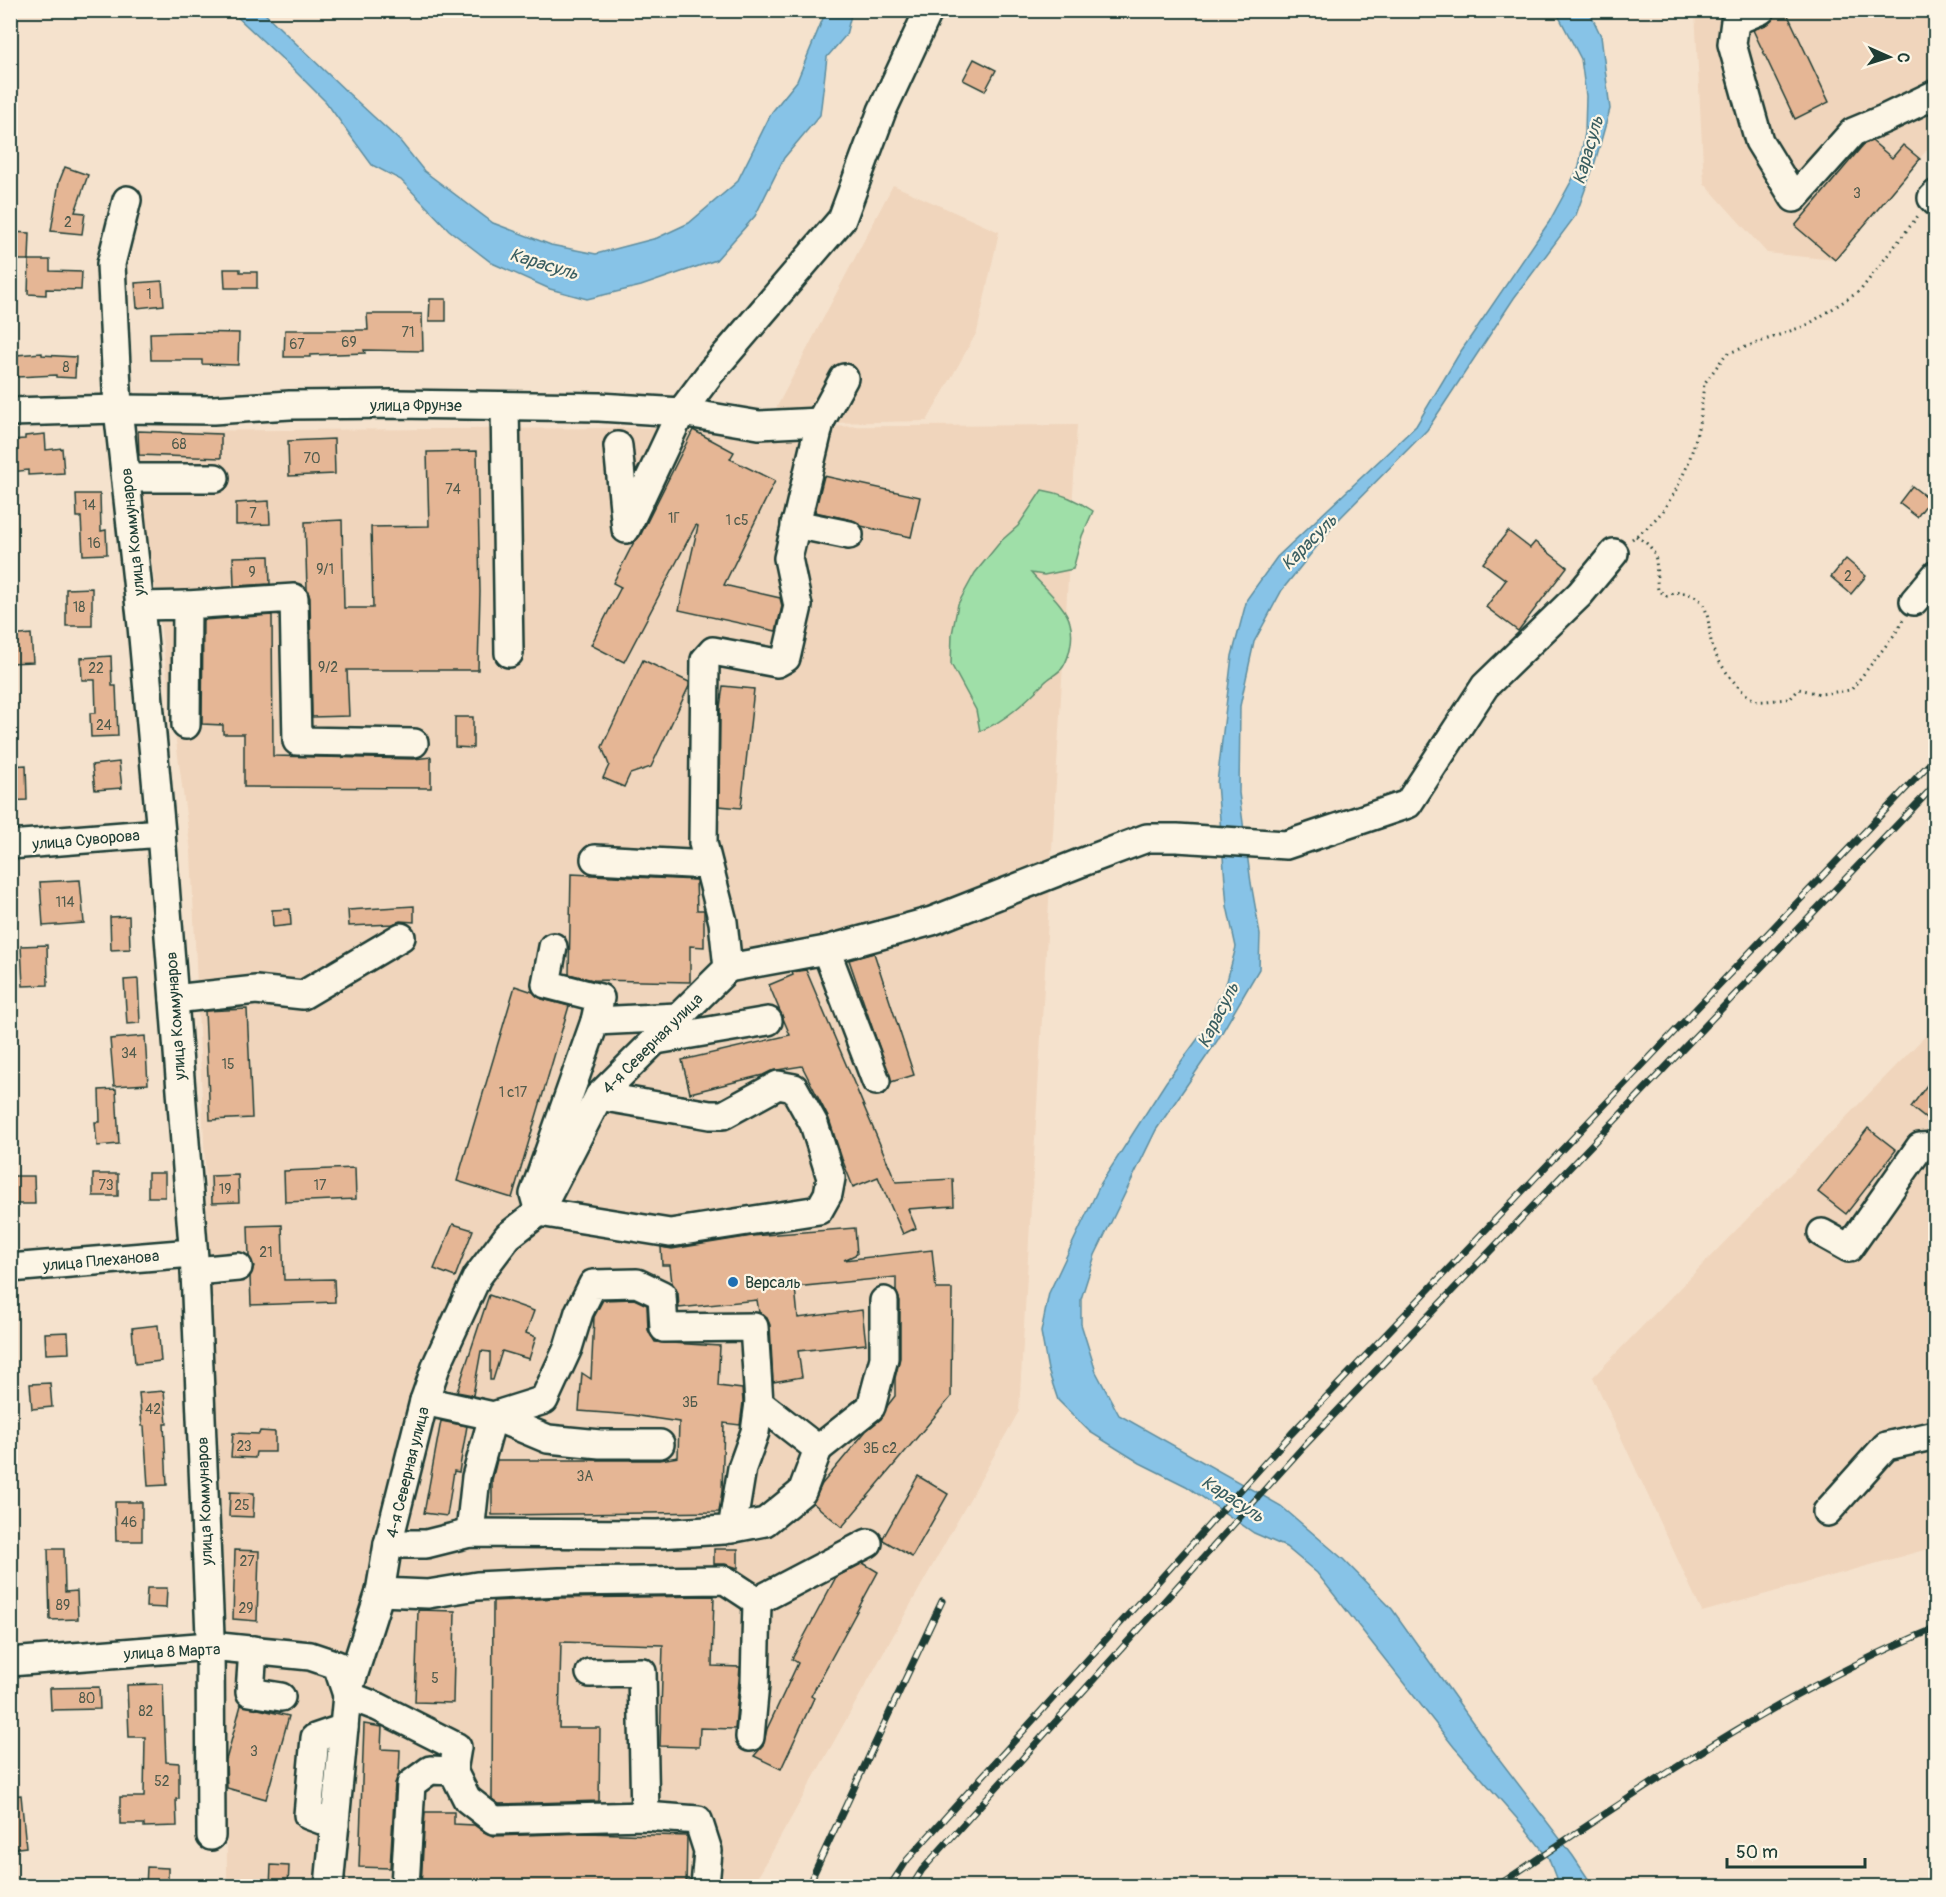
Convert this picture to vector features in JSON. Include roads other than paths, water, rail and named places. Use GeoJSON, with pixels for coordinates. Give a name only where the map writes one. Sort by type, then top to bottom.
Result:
{"type":"FeatureCollection","features":[{"type":"Feature","properties":{"kind":"street"},"geometry":{"type":"LineString","coordinates":[[618,446],[626,529],[681,412],[711,372],[842,219],[882,111],[928,10]]}},
{"type":"Feature","properties":{"kind":"street"},"geometry":{"type":"LineString","coordinates":[[1761,10],[1735,21],[1732,44],[1759,141],[1794,198],[1853,132],[1935,94]]}},
{"type":"Feature","properties":{"kind":"street","name":"улица Коммунаров"},"geometry":{"type":"LineString","coordinates":[[126,200],[111,264],[118,409],[140,606],[174,999],[188,1076],[210,1646],[211,1836]]}},
{"type":"Feature","properties":{"kind":"street"},"geometry":{"type":"LineString","coordinates":[[844,378],[820,422],[795,524],[788,558],[798,606],[786,658],[777,663],[713,651],[705,660],[703,843],[723,922],[728,968],[826,950],[932,921],[1147,838],[1286,845],[1408,804],[1485,686],[1580,594],[1614,553]]}},
{"type":"Feature","properties":{"kind":"street","name":"улица Фрунзе"},"geometry":{"type":"LineString","coordinates":[[10,412],[118,409],[213,410],[301,405],[599,407],[681,412],[759,425],[820,422]]}},
{"type":"Feature","properties":{"kind":"street"},"geometry":{"type":"LineString","coordinates":[[505,406],[509,653]]}},
{"type":"Feature","properties":{"kind":"street"},"geometry":{"type":"LineString","coordinates":[[126,478],[215,478]]}},
{"type":"Feature","properties":{"kind":"street"},"geometry":{"type":"LineString","coordinates":[[795,524],[849,535]]}},
{"type":"Feature","properties":{"kind":"street"},"geometry":{"type":"LineString","coordinates":[[1914,601],[1935,575]]}},
{"type":"Feature","properties":{"kind":"street"},"geometry":{"type":"LineString","coordinates":[[140,606],[294,598],[297,741],[414,743]]}},
{"type":"Feature","properties":{"kind":"street"},"geometry":{"type":"LineString","coordinates":[[186,725],[187,605]]}},
{"type":"Feature","properties":{"kind":"street","name":"улица Суворова"},"geometry":{"type":"LineString","coordinates":[[10,845],[161,833]]}},
{"type":"Feature","properties":{"kind":"street"},"geometry":{"type":"LineString","coordinates":[[595,859],[708,865]]}},
{"type":"Feature","properties":{"kind":"street"},"geometry":{"type":"LineString","coordinates":[[174,999],[256,990],[303,995],[401,938]]}},
{"type":"Feature","properties":{"kind":"street"},"geometry":{"type":"LineString","coordinates":[[553,947],[546,984],[600,998],[595,1021],[534,1194],[539,1212],[670,1233],[819,1210],[828,1194],[831,1178],[814,1124],[794,1088],[778,1085],[723,1115],[710,1115],[599,1096]]}},
{"type":"Feature","properties":{"kind":"street"},"geometry":{"type":"LineString","coordinates":[[826,950],[876,1081]]}},
{"type":"Feature","properties":{"kind":"street","name":"4-я Северная улица"},"geometry":{"type":"LineString","coordinates":[[329,1887],[347,1695],[380,1592],[388,1544],[424,1401],[437,1364],[477,1278],[508,1236],[539,1212],[599,1096],[728,968]]}},
{"type":"Feature","properties":{"kind":"street"},"geometry":{"type":"LineString","coordinates":[[595,1021],[678,1017]]}},
{"type":"Feature","properties":{"kind":"street"},"geometry":{"type":"LineString","coordinates":[[656,1040],[768,1021]]}},
{"type":"Feature","properties":{"kind":"street"},"geometry":{"type":"LineString","coordinates":[[1822,1233],[1849,1248],[1920,1148],[1935,1146]]}},
{"type":"Feature","properties":{"kind":"street","name":"улица Плеханова"},"geometry":{"type":"LineString","coordinates":[[10,1268],[194,1262],[238,1267]]}},
{"type":"Feature","properties":{"kind":"street"},"geometry":{"type":"LineString","coordinates":[[494,1416],[544,1400],[568,1348],[579,1312],[593,1284],[638,1283],[662,1295],[664,1328],[753,1327],[759,1403],[755,1432],[742,1468],[732,1528]]}},
{"type":"Feature","properties":{"kind":"street"},"geometry":{"type":"LineString","coordinates":[[388,1544],[426,1544],[470,1533],[658,1534],[732,1528],[765,1522],[802,1492],[818,1449],[872,1407],[884,1358],[884,1301]]}},
{"type":"Feature","properties":{"kind":"street"},"geometry":{"type":"LineString","coordinates":[[424,1401],[494,1416],[548,1439],[600,1444],[660,1444]]}},
{"type":"Feature","properties":{"kind":"street"},"geometry":{"type":"LineString","coordinates":[[759,1403],[818,1449]]}},
{"type":"Feature","properties":{"kind":"street"},"geometry":{"type":"LineString","coordinates":[[470,1533],[476,1477],[494,1416]]}},
{"type":"Feature","properties":{"kind":"street"},"geometry":{"type":"LineString","coordinates":[[1827,1512],[1886,1446],[1935,1435]]}},
{"type":"Feature","properties":{"kind":"street"},"geometry":{"type":"LineString","coordinates":[[758,1601],[868,1543]]}},
{"type":"Feature","properties":{"kind":"street"},"geometry":{"type":"LineString","coordinates":[[380,1592],[429,1594],[477,1586],[560,1581],[725,1581],[758,1601]]}},
{"type":"Feature","properties":{"kind":"street"},"geometry":{"type":"LineString","coordinates":[[750,1737],[755,1684],[758,1601]]}},
{"type":"Feature","properties":{"kind":"street","name":"улица 8 Марта"},"geometry":{"type":"LineString","coordinates":[[10,1662],[210,1646],[310,1656],[337,1665]]}},
{"type":"Feature","properties":{"kind":"street"},"geometry":{"type":"LineString","coordinates":[[253,1650],[250,1692],[281,1697]]}},
{"type":"Feature","properties":{"kind":"street"},"geometry":{"type":"LineString","coordinates":[[362,1650],[337,1665],[347,1695],[388,1712],[457,1748],[453,1771],[467,1799],[494,1820],[645,1816],[698,1820],[708,1851],[705,1887]]}},
{"type":"Feature","properties":{"kind":"street"},"geometry":{"type":"LineString","coordinates":[[590,1672],[642,1672],[645,1816]]}},
{"type":"Feature","properties":{"kind":"street"},"geometry":{"type":"LineString","coordinates":[[405,1887],[411,1784],[430,1770],[453,1771]]}},
{"type":"Feature","properties":{"kind":"water","name":"Карасуль"},"geometry":{"type":"Polygon","coordinates":[[[231,11],[262,11],[400,141],[424,171],[493,223],[551,245],[596,254],[657,238],[689,223],[737,182],[772,112],[797,81],[826,11],[852,11],[846,35],[827,57],[820,115],[784,158],[755,216],[716,260],[641,286],[587,299],[550,289],[492,263],[449,230],[401,180],[372,165],[326,102],[231,11]]]}},
{"type":"Feature","properties":{"kind":"water","name":"Карасуль"},"geometry":{"type":"Polygon","coordinates":[[[1556,11],[1589,11],[1601,36],[1610,109],[1595,162],[1576,215],[1514,298],[1427,430],[1338,520],[1282,590],[1254,642],[1240,706],[1239,793],[1260,934],[1259,969],[1217,1041],[1156,1130],[1095,1255],[1081,1299],[1081,1324],[1096,1372],[1119,1415],[1281,1506],[1343,1559],[1392,1609],[1593,1886],[1559,1886],[1548,1857],[1454,1747],[1317,1573],[1286,1547],[1254,1533],[1186,1486],[1140,1463],[1090,1432],[1058,1400],[1048,1370],[1041,1332],[1049,1293],[1101,1183],[1166,1082],[1205,1029],[1227,981],[1236,947],[1227,906],[1217,783],[1232,656],[1247,599],[1277,557],[1416,426],[1459,354],[1549,222],[1579,167],[1585,133],[1586,96],[1581,59],[1556,11]]]}},
{"type":"Feature","properties":{"kind":"railway"},"geometry":{"type":"LineString","coordinates":[[890,1886],[907,1860],[1291,1434],[1936,757]]}},
{"type":"Feature","properties":{"kind":"railway"},"geometry":{"type":"LineString","coordinates":[[912,1886],[922,1870],[1304,1446],[1936,784]]}},
{"type":"Feature","properties":{"kind":"railway"},"geometry":{"type":"LineString","coordinates":[[808,1886],[942,1601]]}},
{"type":"Feature","properties":{"kind":"railway"},"geometry":{"type":"LineString","coordinates":[[1497,1886],[1656,1780],[1765,1713],[1878,1654],[1936,1628]]}},
{"type":"Feature","properties":{"kind":"place","name":"Версаль"},"geometry":{"type":"Point","coordinates":[733,1282]}}]}
